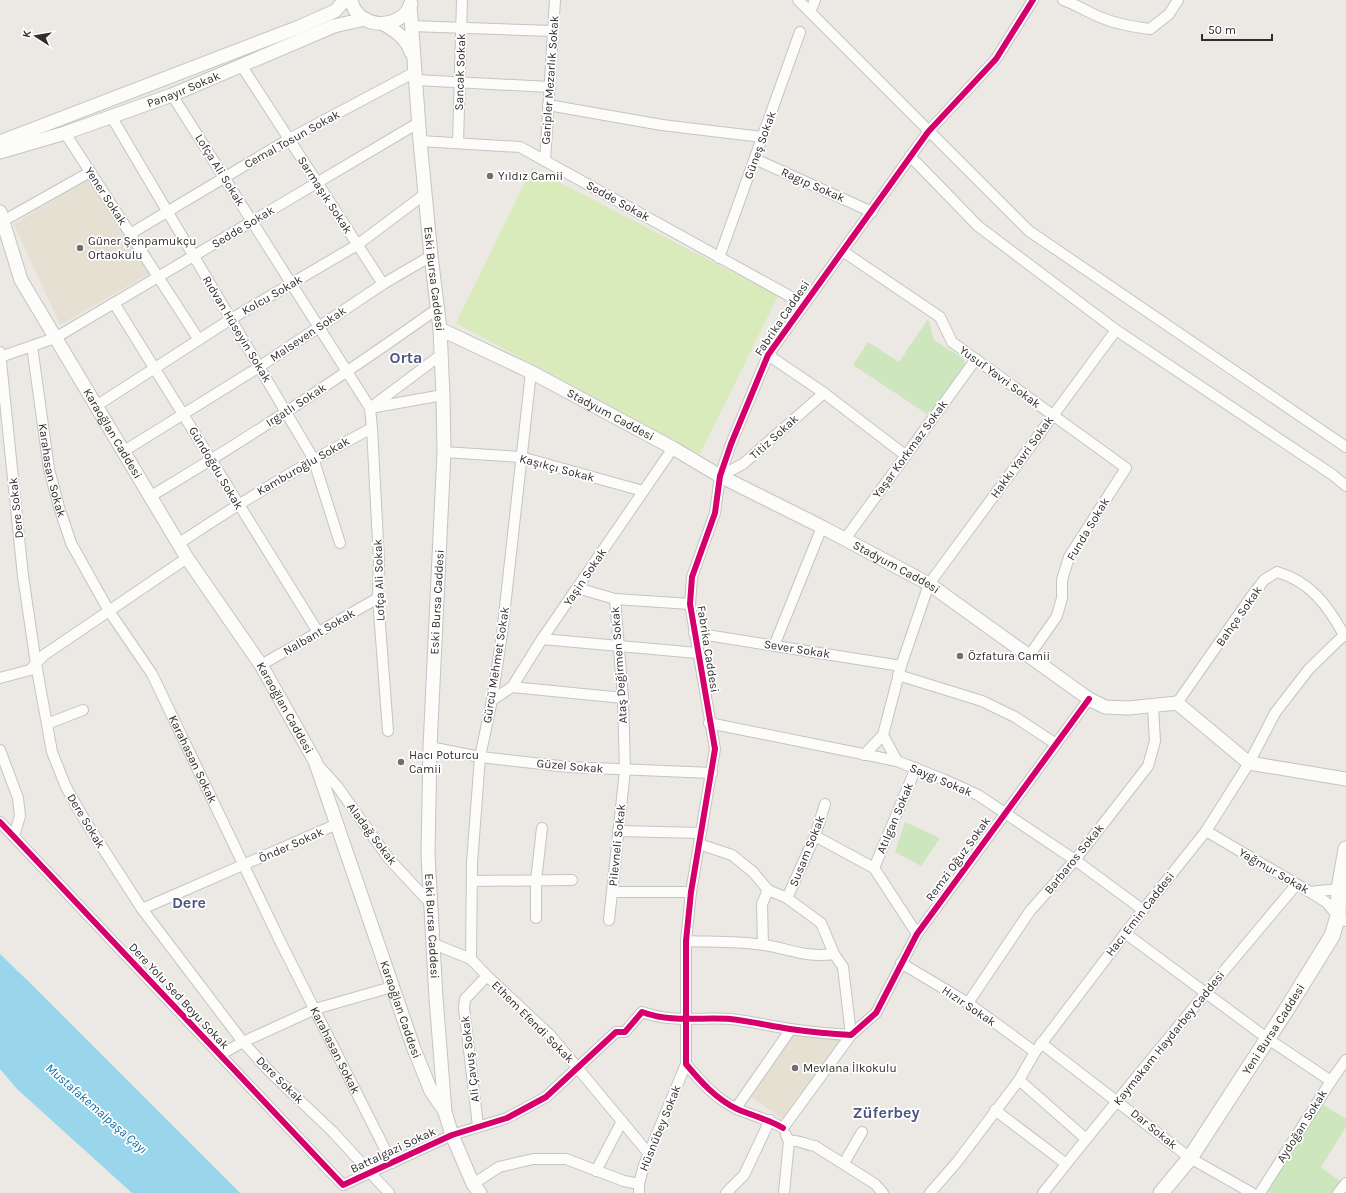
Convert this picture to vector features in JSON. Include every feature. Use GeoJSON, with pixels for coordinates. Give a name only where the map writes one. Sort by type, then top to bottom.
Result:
{"type":"FeatureCollection","features":[{"type":"Feature","properties":{"kind":"main road","name":"Yeni Bursa Caddesi"},"geometry":{"type":"LineString","coordinates":[[1161,1193],[1190,1158],[1268,1039],[1342,918],[1339,889],[1346,849]]}},
{"type":"Feature","properties":{"kind":"street","name":"Panayır Sokak"},"geometry":{"type":"LineString","coordinates":[[0,142],[299,27],[335,11],[345,0]]}},
{"type":"Feature","properties":{"kind":"street"},"geometry":{"type":"LineString","coordinates":[[351,0],[357,13],[365,19],[374,23],[384,24],[394,22],[403,16],[411,2]]}},
{"type":"Feature","properties":{"kind":"street","name":"Sancak Sokak"},"geometry":{"type":"LineString","coordinates":[[458,143],[462,0]]}},
{"type":"Feature","properties":{"kind":"street","name":"Garipler Mezarlık Sokak"},"geometry":{"type":"LineString","coordinates":[[545,160],[555,0]]}},
{"type":"Feature","properties":{"kind":"street"},"geometry":{"type":"LineString","coordinates":[[798,0],[1029,232],[1346,448]]}},
{"type":"Feature","properties":{"kind":"street"},"geometry":{"type":"LineString","coordinates":[[810,12],[815,0]]}},
{"type":"Feature","properties":{"kind":"street","name":"Fabrika Caddesi"},"geometry":{"type":"LineString","coordinates":[[686,1064],[686,941],[691,892],[715,749],[709,723],[690,604],[692,577],[715,513],[720,476],[731,444],[768,354],[844,252],[928,132],[996,58],[1033,0]]}},
{"type":"Feature","properties":{"kind":"street"},"geometry":{"type":"LineString","coordinates":[[1063,0],[1077,5],[1105,19],[1133,27],[1150,29],[1169,14],[1178,0]]}},
{"type":"Feature","properties":{"kind":"street","name":"Eski Bursa Caddesi"},"geometry":{"type":"LineString","coordinates":[[411,2],[411,26],[418,123],[440,329],[443,395],[444,452],[430,748],[428,854],[445,1112],[452,1135],[477,1188]]}},
{"type":"Feature","properties":{"kind":"street","name":"Panayır Sokak"},"geometry":{"type":"LineString","coordinates":[[0,152],[64,133],[172,94],[334,26],[365,19]]}},
{"type":"Feature","properties":{"kind":"street"},"geometry":{"type":"LineString","coordinates":[[384,24],[398,32],[407,41],[415,71],[460,82],[549,87]]}},
{"type":"Feature","properties":{"kind":"street"},"geometry":{"type":"LineString","coordinates":[[411,26],[553,31]]}},
{"type":"Feature","properties":{"kind":"street","name":"Güneş Sokak"},"geometry":{"type":"LineString","coordinates":[[719,258],[800,32]]}},
{"type":"Feature","properties":{"kind":"street","name":"Sarmaşık Sokak"},"geometry":{"type":"LineString","coordinates":[[242,65],[316,184],[383,284]]}},
{"type":"Feature","properties":{"kind":"street","name":"Cemal Tosun Sokak"},"geometry":{"type":"LineString","coordinates":[[130,234],[289,139],[415,71]]}},
{"type":"Feature","properties":{"kind":"street","name":"Lofça Ali Sokak"},"geometry":{"type":"LineString","coordinates":[[172,94],[291,285],[370,408]]}},
{"type":"Feature","properties":{"kind":"street"},"geometry":{"type":"LineString","coordinates":[[548,105],[662,125],[762,137]]}},
{"type":"Feature","properties":{"kind":"street","name":"Rıdvan Hüseyin Sokak"},"geometry":{"type":"LineString","coordinates":[[111,116],[313,458],[340,543]]}},
{"type":"Feature","properties":{"kind":"street","name":"Sedde Sokak"},"geometry":{"type":"LineString","coordinates":[[0,355],[55,338],[418,123]]}},
{"type":"Feature","properties":{"kind":"street","name":"Yener Sokak"},"geometry":{"type":"LineString","coordinates":[[64,133],[199,340]]}},
{"type":"Feature","properties":{"kind":"street","name":"Sedde Sokak"},"geometry":{"type":"LineString","coordinates":[[420,141],[520,147],[804,304]]}},
{"type":"Feature","properties":{"kind":"street"},"geometry":{"type":"LineString","coordinates":[[910,156],[978,226],[1116,330],[1346,486]]}},
{"type":"Feature","properties":{"kind":"street","name":"Ragıp Sokak"},"geometry":{"type":"LineString","coordinates":[[755,159],[872,212]]}},
{"type":"Feature","properties":{"kind":"street"},"geometry":{"type":"LineString","coordinates":[[55,338],[21,280],[1,217],[90,172]]}},
{"type":"Feature","properties":{"kind":"street","name":"Kolcu Sokak"},"geometry":{"type":"LineString","coordinates":[[96,406],[231,319],[291,285],[356,244],[425,194]]}},
{"type":"Feature","properties":{"kind":"street","name":"Yusuf Yavri Sokak"},"geometry":{"type":"LineString","coordinates":[[844,252],[940,317],[952,342],[1126,468]]}},
{"type":"Feature","properties":{"kind":"street","name":"Malseven Sokak"},"geometry":{"type":"LineString","coordinates":[[124,451],[259,367],[383,284],[431,256]]}},
{"type":"Feature","properties":{"kind":"street","name":"Gündoğdu Sokak"},"geometry":{"type":"LineString","coordinates":[[114,304],[318,632]]}},
{"type":"Feature","properties":{"kind":"street","name":"Irgatlı Sokak"},"geometry":{"type":"LineString","coordinates":[[151,496],[211,461],[348,372],[437,310]]}},
{"type":"Feature","properties":{"kind":"street","name":"Stadyum Caddesi"},"geometry":{"type":"LineString","coordinates":[[440,329],[531,372],[673,448],[720,476],[822,527],[929,584],[1089,699],[1105,707],[1153,707],[1177,703]]}},
{"type":"Feature","properties":{"kind":"street","name":"Hakkı Yavri Sokak"},"geometry":{"type":"LineString","coordinates":[[883,735],[900,671],[929,584],[1116,330]]}},
{"type":"Feature","properties":{"kind":"street","name":"Karaoğlan Caddesi"},"geometry":{"type":"LineString","coordinates":[[55,338],[151,496],[178,544],[261,665],[315,761],[392,987],[425,1077],[431,1091],[445,1112]]}},
{"type":"Feature","properties":{"kind":"street","name":"Karahasan Sokak"},"geometry":{"type":"LineString","coordinates":[[32,346],[49,469],[58,507],[71,543],[109,611],[152,674],[315,1009],[392,1163]]}},
{"type":"Feature","properties":{"kind":"street"},"geometry":{"type":"LineString","coordinates":[[370,408],[442,354]]}},
{"type":"Feature","properties":{"kind":"street"},"geometry":{"type":"LineString","coordinates":[[768,354],[824,393],[905,455]]}},
{"type":"Feature","properties":{"kind":"street","name":"Dere Sokak"},"geometry":{"type":"LineString","coordinates":[[0,355],[16,509],[36,664],[52,752],[66,787],[84,819],[142,909],[243,1042],[271,1073],[332,1131],[389,1193]]}},
{"type":"Feature","properties":{"kind":"street","name":"Yaşar Korkmaz Sokak"},"geometry":{"type":"LineString","coordinates":[[845,539],[976,359]]}},
{"type":"Feature","properties":{"kind":"street","name":"Gürcü Mehmet Sokak"},"geometry":{"type":"LineString","coordinates":[[472,958],[472,881],[480,757],[492,700],[502,634],[531,372]]}},
{"type":"Feature","properties":{"kind":"street","name":"Titiz Sokak"},"geometry":{"type":"LineString","coordinates":[[720,476],[743,464],[824,393]]}},
{"type":"Feature","properties":{"kind":"street"},"geometry":{"type":"LineString","coordinates":[[370,408],[443,395]]}},
{"type":"Feature","properties":{"kind":"street"},"geometry":{"type":"LineString","coordinates":[[370,408],[372,428]]}},
{"type":"Feature","properties":{"kind":"street","name":"Lofça Ali Sokak"},"geometry":{"type":"LineString","coordinates":[[372,428],[379,561],[378,598],[388,732]]}},
{"type":"Feature","properties":{"kind":"street","name":"Kamburoğlu Sokak"},"geometry":{"type":"LineString","coordinates":[[178,544],[238,504],[313,458],[372,428]]}},
{"type":"Feature","properties":{"kind":"street","name":"Yaşin Sokak"},"geometry":{"type":"LineString","coordinates":[[492,700],[512,687],[542,639],[673,448]]}},
{"type":"Feature","properties":{"kind":"street","name":"Kaşıkçı Sokak"},"geometry":{"type":"LineString","coordinates":[[444,452],[521,457],[643,491]]}},
{"type":"Feature","properties":{"kind":"street","name":"Funda Sokak"},"geometry":{"type":"LineString","coordinates":[[1029,656],[1058,616],[1062,598],[1062,580],[1070,557],[1126,468]]}},
{"type":"Feature","properties":{"kind":"street"},"geometry":{"type":"LineString","coordinates":[[774,646],[822,527]]}},
{"type":"Feature","properties":{"kind":"street"},"geometry":{"type":"LineString","coordinates":[[0,678],[30,670],[44,655],[187,558]]}},
{"type":"Feature","properties":{"kind":"street","name":"Bahçe Sokak"},"geometry":{"type":"LineString","coordinates":[[1177,703],[1251,597],[1264,580],[1277,572],[1292,576],[1308,588],[1330,609],[1345,636]]}},
{"type":"Feature","properties":{"kind":"street","name":"Ataş Değirmen Sokak"},"geometry":{"type":"LineString","coordinates":[[577,588],[615,599],[623,698],[625,770]]}},
{"type":"Feature","properties":{"kind":"street","name":"Nalbant Sokak"},"geometry":{"type":"LineString","coordinates":[[261,665],[378,598]]}},
{"type":"Feature","properties":{"kind":"street"},"geometry":{"type":"LineString","coordinates":[[615,599],[690,604]]}},
{"type":"Feature","properties":{"kind":"street","name":"Sever Sokak"},"geometry":{"type":"LineString","coordinates":[[694,633],[774,646],[900,671],[982,702],[1015,717],[1056,744]]}},
{"type":"Feature","properties":{"kind":"street","name":"Hacı Emin Caddesi"},"geometry":{"type":"LineString","coordinates":[[930,1193],[957,1162],[1019,1080],[1041,1043],[1142,910],[1206,831],[1249,763],[1275,713],[1310,669],[1345,636]]}},
{"type":"Feature","properties":{"kind":"street"},"geometry":{"type":"LineString","coordinates":[[542,639],[697,653]]}},
{"type":"Feature","properties":{"kind":"street"},"geometry":{"type":"LineString","coordinates":[[512,687],[623,698]]}},
{"type":"Feature","properties":{"kind":"street","name":"Remzi Oğuz Sokak"},"geometry":{"type":"LineString","coordinates":[[783,1128],[851,1035],[876,1013],[917,934],[1089,699]]}},
{"type":"Feature","properties":{"kind":"street"},"geometry":{"type":"LineString","coordinates":[[1177,703],[1249,763],[1346,779]]}},
{"type":"Feature","properties":{"kind":"street","name":"Barbaros Sokak"},"geometry":{"type":"LineString","coordinates":[[968,1003],[1030,912],[1075,860],[1148,766],[1154,741],[1153,707]]}},
{"type":"Feature","properties":{"kind":"street"},"geometry":{"type":"LineString","coordinates":[[47,724],[83,710]]}},
{"type":"Feature","properties":{"kind":"street","name":"Saygı Sokak"},"geometry":{"type":"LineString","coordinates":[[709,723],[897,761],[916,768],[978,795],[1075,860],[1142,910]]}},
{"type":"Feature","properties":{"kind":"street"},"geometry":{"type":"LineString","coordinates":[[864,755],[883,735],[897,761]]}},
{"type":"Feature","properties":{"kind":"street","name":"Güzel Sokak"},"geometry":{"type":"LineString","coordinates":[[430,748],[480,757],[569,767],[712,773]]}},
{"type":"Feature","properties":{"kind":"street"},"geometry":{"type":"LineString","coordinates":[[0,750],[18,798],[20,816],[14,836]]}},
{"type":"Feature","properties":{"kind":"street","name":"Aladağ Sokak"},"geometry":{"type":"LineString","coordinates":[[315,761],[337,786],[390,859],[432,905]]}},
{"type":"Feature","properties":{"kind":"street","name":"Atılgan Sokak"},"geometry":{"type":"LineString","coordinates":[[874,868],[916,768]]}},
{"type":"Feature","properties":{"kind":"street","name":"Pilevneli Sokak"},"geometry":{"type":"LineString","coordinates":[[609,920],[625,770]]}},
{"type":"Feature","properties":{"kind":"street","name":"Susam Sokak"},"geometry":{"type":"LineString","coordinates":[[787,898],[815,836],[825,804]]}},
{"type":"Feature","properties":{"kind":"street","name":"Dere Yolu Sed Boyu Sokak"},"geometry":{"type":"LineString","coordinates":[[0,822],[343,1185]]}},
{"type":"Feature","properties":{"kind":"street","name":"Önder Sokak"},"geometry":{"type":"LineString","coordinates":[[142,909],[245,866],[337,824]]}},
{"type":"Feature","properties":{"kind":"street"},"geometry":{"type":"LineString","coordinates":[[536,918],[536,881],[542,828]]}},
{"type":"Feature","properties":{"kind":"street"},"geometry":{"type":"LineString","coordinates":[[618,831],[701,833]]}},
{"type":"Feature","properties":{"kind":"street","name":"Yağmur Sokak"},"geometry":{"type":"LineString","coordinates":[[1206,831],[1326,902],[1342,918]]}},
{"type":"Feature","properties":{"kind":"street"},"geometry":{"type":"LineString","coordinates":[[815,836],[874,868],[917,934]]}},
{"type":"Feature","properties":{"kind":"street"},"geometry":{"type":"LineString","coordinates":[[686,1018],[730,1019],[791,1029],[851,1035],[843,967],[834,954],[821,923],[787,898],[768,890],[753,872],[732,855],[699,844]]}},
{"type":"Feature","properties":{"kind":"street"},"geometry":{"type":"LineString","coordinates":[[472,881],[572,880]]}},
{"type":"Feature","properties":{"kind":"street","name":"Kaymakam Haydarbey Caddesi"},"geometry":{"type":"LineString","coordinates":[[1048,1191],[1066,1163],[1085,1138],[1119,1101],[1205,993],[1296,885]]}},
{"type":"Feature","properties":{"kind":"street"},"geometry":{"type":"LineString","coordinates":[[1310,892],[1339,889]]}},
{"type":"Feature","properties":{"kind":"street"},"geometry":{"type":"LineString","coordinates":[[763,944],[762,904],[768,890]]}},
{"type":"Feature","properties":{"kind":"street"},"geometry":{"type":"LineString","coordinates":[[612,892],[691,892]]}},
{"type":"Feature","properties":{"kind":"street"},"geometry":{"type":"LineString","coordinates":[[1125,933],[1268,1039],[1331,1081]]}},
{"type":"Feature","properties":{"kind":"street"},"geometry":{"type":"LineString","coordinates":[[686,941],[763,944],[816,956],[834,954]]}},
{"type":"Feature","properties":{"kind":"street","name":"Ethem Efendi Sokak"},"geometry":{"type":"LineString","coordinates":[[434,944],[472,958],[487,976],[551,1036],[649,1154]]}},
{"type":"Feature","properties":{"kind":"street","name":"Hızır Sokak"},"geometry":{"type":"LineString","coordinates":[[901,963],[968,1003],[1035,1052]]}},
{"type":"Feature","properties":{"kind":"street","name":"Ali Çavuş Sokak"},"geometry":{"type":"LineString","coordinates":[[478,1126],[464,1008],[466,999],[487,976]]}},
{"type":"Feature","properties":{"kind":"street"},"geometry":{"type":"LineString","coordinates":[[220,1055],[243,1042],[315,1009],[392,987]]}},
{"type":"Feature","properties":{"kind":"street","name":"Battalgazi Sokak"},"geometry":{"type":"LineString","coordinates":[[343,1185],[452,1135],[507,1118],[546,1097],[579,1068],[616,1032],[625,1032],[642,1012],[655,1017],[677,1020],[686,1018]]}},
{"type":"Feature","properties":{"kind":"street"},"geometry":{"type":"LineString","coordinates":[[736,1108],[791,1029]]}},
{"type":"Feature","properties":{"kind":"street","name":"Dar Sokak"},"geometry":{"type":"LineString","coordinates":[[1041,1043],[1119,1101],[1190,1158],[1252,1193]]}},
{"type":"Feature","properties":{"kind":"street","name":"Aydoğan Sokak"},"geometry":{"type":"LineString","coordinates":[[1260,1193],[1331,1081],[1343,1072],[1346,1060]]}},
{"type":"Feature","properties":{"kind":"street"},"geometry":{"type":"LineString","coordinates":[[686,1064],[706,1088],[736,1108],[770,1120],[783,1128],[789,1141],[784,1193]]}},
{"type":"Feature","properties":{"kind":"street","name":"Hüsnübey Sokak"},"geometry":{"type":"LineString","coordinates":[[639,1188],[649,1154],[686,1064]]}},
{"type":"Feature","properties":{"kind":"street"},"geometry":{"type":"LineString","coordinates":[[1019,1080],[1085,1138]]}},
{"type":"Feature","properties":{"kind":"street"},"geometry":{"type":"LineString","coordinates":[[995,1110],[1066,1163]]}},
{"type":"Feature","properties":{"kind":"street"},"geometry":{"type":"LineString","coordinates":[[726,1193],[744,1175],[770,1120]]}},
{"type":"Feature","properties":{"kind":"street"},"geometry":{"type":"LineString","coordinates":[[596,1171],[622,1121]]}},
{"type":"Feature","properties":{"kind":"street"},"geometry":{"type":"LineString","coordinates":[[844,1163],[862,1132]]}},
{"type":"Feature","properties":{"kind":"street"},"geometry":{"type":"LineString","coordinates":[[789,1141],[795,1140],[815,1146],[875,1184],[883,1193]]}},
{"type":"Feature","properties":{"kind":"street"},"geometry":{"type":"LineString","coordinates":[[477,1188],[499,1166],[533,1159],[566,1159],[639,1188]]}},
{"type":"Feature","properties":{"kind":"shaded area","name":"Güner Şenpamukçu Ortaokulu"},"geometry":{"type":"Polygon","coordinates":[[[90,178],[151,273],[60,325],[14,224],[90,178]]]}},
{"type":"Feature","properties":{"kind":"shaded area","name":"Mevlana İlkokulu"},"geometry":{"type":"Polygon","coordinates":[[[796,1032],[840,1040],[784,1120],[748,1095],[796,1032]]]}},
{"type":"Feature","properties":{"kind":"green space"},"geometry":{"type":"Polygon","coordinates":[[[532,168],[778,296],[700,454],[456,323],[532,168]]]}},
{"type":"Feature","properties":{"kind":"green space"},"geometry":{"type":"Polygon","coordinates":[[[928,319],[934,340],[964,359],[964,365],[930,416],[853,365],[868,342],[899,362],[928,319]]]}},
{"type":"Feature","properties":{"kind":"green space"},"geometry":{"type":"Polygon","coordinates":[[[905,822],[940,838],[921,866],[895,852],[905,822]]]}},
{"type":"Feature","properties":{"kind":"green space"},"geometry":{"type":"Polygon","coordinates":[[[1322,1104],[1346,1119],[1346,1127],[1321,1167],[1341,1182],[1333,1193],[1271,1193],[1267,1190],[1322,1104]]]}},
{"type":"Feature","properties":{"kind":"water","name":"Mustafakemalpaşa Çayı"},"geometry":{"type":"Polygon","coordinates":[[[0,954],[240,1193],[132,1193],[17,1089],[0,1069],[0,954]]]}},
{"type":"Feature","properties":{"kind":"cycle path"},"geometry":{"type":"LineString","coordinates":[[783,1128],[729,1105],[715,1095],[686,1064],[686,941],[691,892],[715,749],[690,604],[692,577],[715,513],[720,476],[731,444],[768,355],[928,132],[996,59],[1033,0]]}},
{"type":"Feature","properties":{"kind":"cycle path"},"geometry":{"type":"LineString","coordinates":[[0,822],[343,1185],[452,1135],[507,1118],[546,1097],[616,1032],[625,1032],[642,1012],[675,1019],[730,1019],[782,1028],[851,1035],[876,1013],[917,934],[1089,699]]}},
{"type":"Feature","properties":{"kind":"place","name":"Yıldız Camii"},"geometry":{"type":"Point","coordinates":[490,176]}},
{"type":"Feature","properties":{"kind":"place","name":"Güner Şenpamukçu Ortaokulu"},"geometry":{"type":"Point","coordinates":[80,248]}},
{"type":"Feature","properties":{"kind":"place","name":"Özfatura Camii"},"geometry":{"type":"Point","coordinates":[960,656]}},
{"type":"Feature","properties":{"kind":"place","name":"Hacı Poturcu Camii"},"geometry":{"type":"Point","coordinates":[401,762]}},
{"type":"Feature","properties":{"kind":"place","name":"Mevlana İlkokulu"},"geometry":{"type":"Point","coordinates":[795,1068]}},
{"type":"Feature","properties":{"kind":"district","name":"Orta"},"geometry":{"type":"Point","coordinates":[406,357]}},
{"type":"Feature","properties":{"kind":"district","name":"Dere"},"geometry":{"type":"Point","coordinates":[189,902]}},
{"type":"Feature","properties":{"kind":"district","name":"Züferbey"},"geometry":{"type":"Point","coordinates":[886,1112]}}]}
